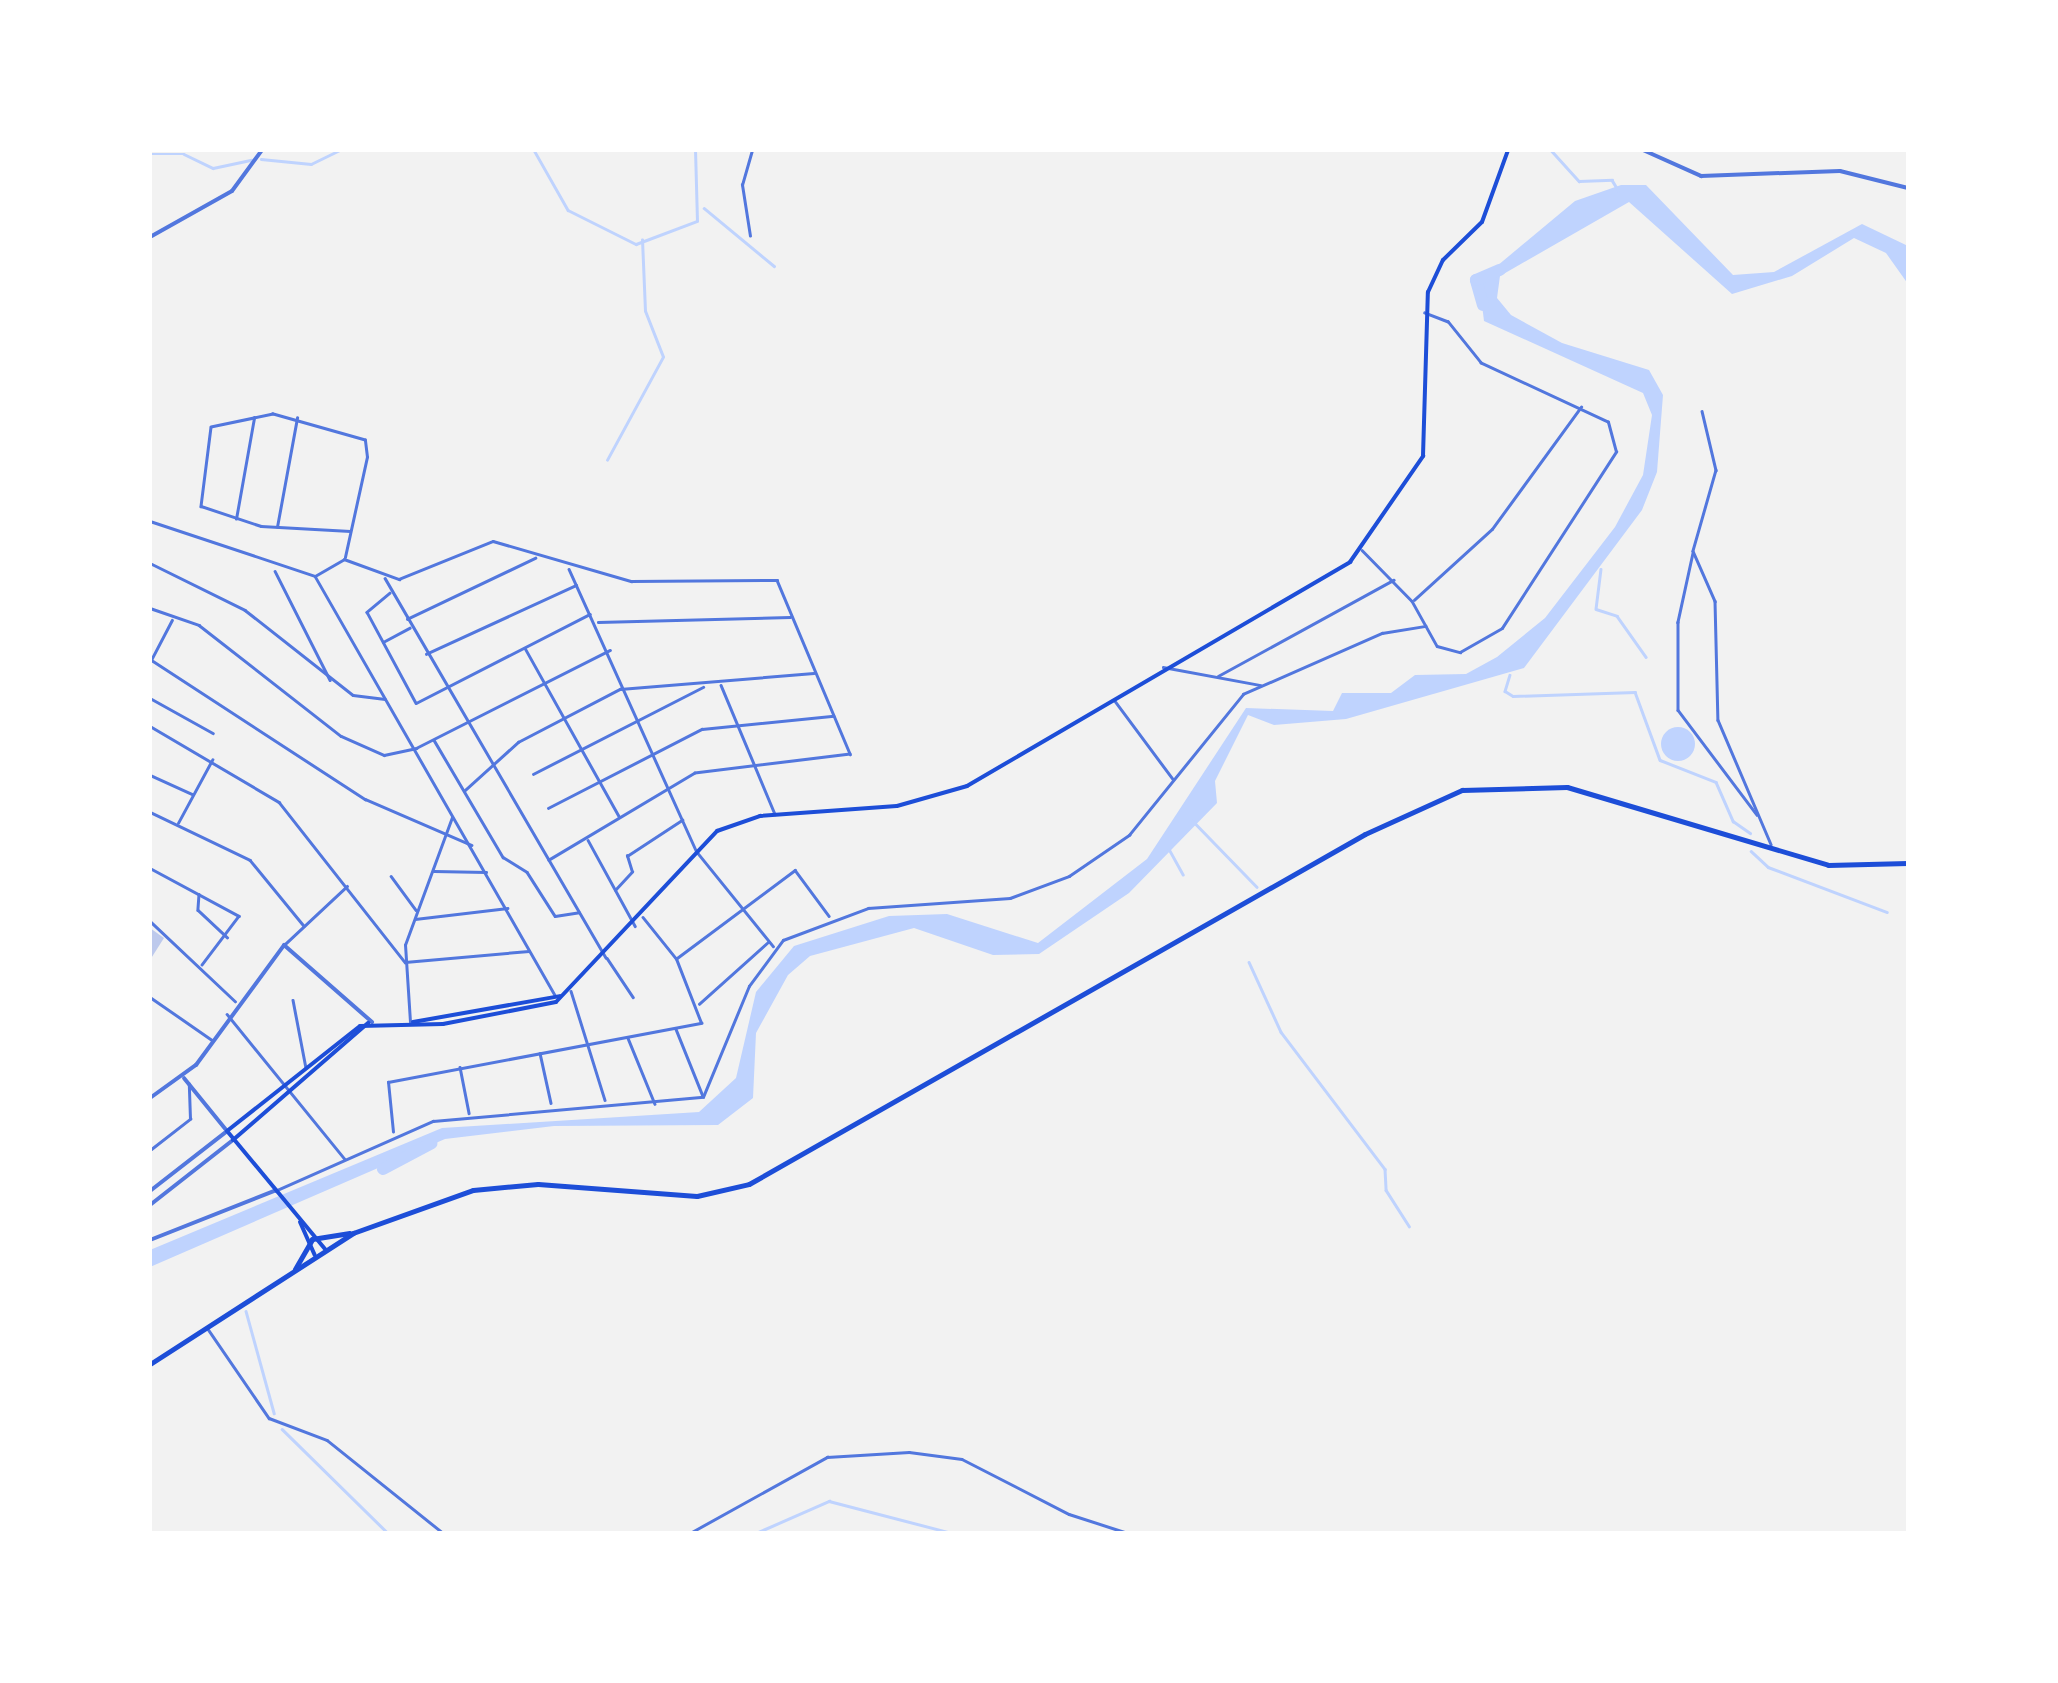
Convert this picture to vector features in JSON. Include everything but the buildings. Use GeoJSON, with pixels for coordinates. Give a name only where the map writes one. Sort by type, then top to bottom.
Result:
{"type":"FeatureCollection","features":[{"type":"Feature","properties":{"kind":"main road"},"geometry":{"type":"LineString","coordinates":[[325,1250],[319,1236],[299,1221],[226,1131],[370,1022],[411,1022],[559,998],[643,918],[724,827],[775,814],[879,809],[967,786],[1163,667],[1328,577],[1361,549],[1424,456],[1425,314],[1434,274],[1482,222],[1508,150]]}},
{"type":"Feature","properties":{"kind":"main road"},"geometry":{"type":"LineString","coordinates":[[150,1364],[353,1233],[490,1186],[698,1196],[749,1184],[1434,799],[1517,783],[1577,789],[1773,850],[1842,867],[1908,863]]}},
{"type":"Feature","properties":{"kind":"main road"},"geometry":{"type":"LineString","coordinates":[[411,1022],[559,998]]}},
{"type":"Feature","properties":{"kind":"main road"},"geometry":{"type":"LineString","coordinates":[[233,1140],[370,1022]]}},
{"type":"Feature","properties":{"kind":"main road"},"geometry":{"type":"LineString","coordinates":[[299,1221],[306,1244],[316,1256]]}},
{"type":"Feature","properties":{"kind":"main road"},"geometry":{"type":"LineString","coordinates":[[295,1270],[306,1244],[319,1236],[353,1233]]}},
{"type":"Feature","properties":{"kind":"street"},"geometry":{"type":"LineString","coordinates":[[150,237],[232,191],[262,150]]}},
{"type":"Feature","properties":{"kind":"street"},"geometry":{"type":"LineString","coordinates":[[750,236],[742,184],[752,150]]}},
{"type":"Feature","properties":{"kind":"street"},"geometry":{"type":"LineString","coordinates":[[1643,150],[1701,176],[1854,172],[1908,188]]}},
{"type":"Feature","properties":{"kind":"street"},"geometry":{"type":"LineString","coordinates":[[1361,549],[1412,601],[1447,652],[1490,639],[1572,533],[1618,437],[1582,406],[1481,363],[1448,322],[1425,314]]}},
{"type":"Feature","properties":{"kind":"street"},"geometry":{"type":"LineString","coordinates":[[1412,601],[1486,537],[1582,406]]}},
{"type":"Feature","properties":{"kind":"street"},"geometry":{"type":"LineString","coordinates":[[1702,412],[1716,470],[1680,605],[1678,710],[1762,823]]}},
{"type":"Feature","properties":{"kind":"street"},"geometry":{"type":"LineString","coordinates":[[236,520],[254,418]]}},
{"type":"Feature","properties":{"kind":"street"},"geometry":{"type":"LineString","coordinates":[[277,529],[297,418]]}},
{"type":"Feature","properties":{"kind":"street"},"geometry":{"type":"LineString","coordinates":[[150,521],[274,568],[315,576],[344,559],[350,531],[367,442],[297,418],[222,421],[210,431],[197,498],[206,509],[277,529],[350,531]]}},
{"type":"Feature","properties":{"kind":"street"},"geometry":{"type":"LineString","coordinates":[[344,559],[385,577],[493,541],[568,568],[688,587],[777,580],[850,754],[754,765],[672,784],[549,860]]}},
{"type":"Feature","properties":{"kind":"street"},"geometry":{"type":"LineString","coordinates":[[1694,551],[1715,601],[1720,728],[1773,850]]}},
{"type":"Feature","properties":{"kind":"street"},"geometry":{"type":"LineString","coordinates":[[406,620],[537,557]]}},
{"type":"Feature","properties":{"kind":"street"},"geometry":{"type":"LineString","coordinates":[[150,564],[245,610],[331,681],[387,699]]}},
{"type":"Feature","properties":{"kind":"street"},"geometry":{"type":"LineString","coordinates":[[274,568],[331,681]]}},
{"type":"Feature","properties":{"kind":"street"},"geometry":{"type":"LineString","coordinates":[[568,568],[658,750],[698,852],[774,948]]}},
{"type":"Feature","properties":{"kind":"street"},"geometry":{"type":"LineString","coordinates":[[315,576],[559,998]]}},
{"type":"Feature","properties":{"kind":"street"},"geometry":{"type":"LineString","coordinates":[[385,577],[462,720],[633,996]]}},
{"type":"Feature","properties":{"kind":"street"},"geometry":{"type":"LineString","coordinates":[[1218,676],[1394,580]]}},
{"type":"Feature","properties":{"kind":"street"},"geometry":{"type":"LineString","coordinates":[[425,655],[576,584]]}},
{"type":"Feature","properties":{"kind":"street"},"geometry":{"type":"LineString","coordinates":[[392,593],[367,607],[381,643],[414,702],[445,690],[592,613]]}},
{"type":"Feature","properties":{"kind":"street"},"geometry":{"type":"LineString","coordinates":[[150,608],[172,620],[199,625],[363,749],[416,748],[462,720],[610,650]]}},
{"type":"Feature","properties":{"kind":"street"},"geometry":{"type":"LineString","coordinates":[[597,622],[792,617]]}},
{"type":"Feature","properties":{"kind":"street"},"geometry":{"type":"LineString","coordinates":[[172,620],[150,660],[365,799],[472,845]]}},
{"type":"Feature","properties":{"kind":"street"},"geometry":{"type":"LineString","coordinates":[[703,1097],[774,948],[830,918],[1029,893],[1106,854],[1174,780],[1230,706],[1261,686],[1382,633],[1426,626]]}},
{"type":"Feature","properties":{"kind":"street"},"geometry":{"type":"LineString","coordinates":[[381,643],[410,628]]}},
{"type":"Feature","properties":{"kind":"street"},"geometry":{"type":"LineString","coordinates":[[525,647],[585,747],[619,817]]}},
{"type":"Feature","properties":{"kind":"street"},"geometry":{"type":"LineString","coordinates":[[1163,667],[1261,686]]}},
{"type":"Feature","properties":{"kind":"street"},"geometry":{"type":"LineString","coordinates":[[464,791],[564,713],[628,688],[709,685],[814,673]]}},
{"type":"Feature","properties":{"kind":"street"},"geometry":{"type":"LineString","coordinates":[[721,683],[775,814]]}},
{"type":"Feature","properties":{"kind":"street"},"geometry":{"type":"LineString","coordinates":[[533,774],[709,685]]}},
{"type":"Feature","properties":{"kind":"street"},"geometry":{"type":"LineString","coordinates":[[150,698],[213,733]]}},
{"type":"Feature","properties":{"kind":"street"},"geometry":{"type":"LineString","coordinates":[[1114,700],[1174,780]]}},
{"type":"Feature","properties":{"kind":"street"},"geometry":{"type":"LineString","coordinates":[[548,808],[658,750],[736,724],[835,716]]}},
{"type":"Feature","properties":{"kind":"street"},"geometry":{"type":"LineString","coordinates":[[150,726],[212,758],[279,802],[405,962]]}},
{"type":"Feature","properties":{"kind":"street"},"geometry":{"type":"LineString","coordinates":[[432,738],[501,854],[526,872],[554,915],[580,912]]}},
{"type":"Feature","properties":{"kind":"street"},"geometry":{"type":"LineString","coordinates":[[178,825],[212,758]]}},
{"type":"Feature","properties":{"kind":"street"},"geometry":{"type":"LineString","coordinates":[[150,775],[193,794]]}},
{"type":"Feature","properties":{"kind":"street"},"geometry":{"type":"LineString","coordinates":[[150,812],[250,860],[304,926]]}},
{"type":"Feature","properties":{"kind":"street"},"geometry":{"type":"LineString","coordinates":[[411,1022],[405,962],[414,919],[453,814]]}},
{"type":"Feature","properties":{"kind":"street"},"geometry":{"type":"LineString","coordinates":[[615,890],[633,870],[627,856],[684,818]]}},
{"type":"Feature","properties":{"kind":"street"},"geometry":{"type":"LineString","coordinates":[[586,837],[635,926]]}},
{"type":"Feature","properties":{"kind":"street"},"geometry":{"type":"LineString","coordinates":[[150,868],[239,916],[228,938],[202,965]]}},
{"type":"Feature","properties":{"kind":"street"},"geometry":{"type":"LineString","coordinates":[[432,870],[486,872]]}},
{"type":"Feature","properties":{"kind":"street"},"geometry":{"type":"LineString","coordinates":[[676,959],[742,906],[800,870],[830,918]]}},
{"type":"Feature","properties":{"kind":"street"},"geometry":{"type":"LineString","coordinates":[[390,876],[417,911]]}},
{"type":"Feature","properties":{"kind":"street"},"geometry":{"type":"LineString","coordinates":[[150,1098],[184,1078],[235,1001],[284,945],[348,885]]}},
{"type":"Feature","properties":{"kind":"street"},"geometry":{"type":"LineString","coordinates":[[200,893],[198,910],[228,938]]}},
{"type":"Feature","properties":{"kind":"street"},"geometry":{"type":"LineString","coordinates":[[414,919],[508,908]]}},
{"type":"Feature","properties":{"kind":"street"},"geometry":{"type":"LineString","coordinates":[[393,1134],[386,1082],[676,1029],[702,1017],[676,959],[643,918]]}},
{"type":"Feature","properties":{"kind":"street"},"geometry":{"type":"LineString","coordinates":[[150,920],[202,965],[235,1001]]}},
{"type":"Feature","properties":{"kind":"street"},"geometry":{"type":"LineString","coordinates":[[698,1005],[769,942]]}},
{"type":"Feature","properties":{"kind":"street"},"geometry":{"type":"LineString","coordinates":[[284,945],[370,1022]]}},
{"type":"Feature","properties":{"kind":"street"},"geometry":{"type":"LineString","coordinates":[[405,962],[531,951]]}},
{"type":"Feature","properties":{"kind":"street"},"geometry":{"type":"LineString","coordinates":[[571,990],[606,1101]]}},
{"type":"Feature","properties":{"kind":"street"},"geometry":{"type":"LineString","coordinates":[[150,997],[212,1040]]}},
{"type":"Feature","properties":{"kind":"street"},"geometry":{"type":"LineString","coordinates":[[293,1000],[306,1070]]}},
{"type":"Feature","properties":{"kind":"street"},"geometry":{"type":"LineString","coordinates":[[228,1014],[345,1159]]}},
{"type":"Feature","properties":{"kind":"street"},"geometry":{"type":"LineString","coordinates":[[676,1029],[703,1097]]}},
{"type":"Feature","properties":{"kind":"street"},"geometry":{"type":"LineString","coordinates":[[627,1036],[655,1104]]}},
{"type":"Feature","properties":{"kind":"street"},"geometry":{"type":"LineString","coordinates":[[540,1052],[551,1105]]}},
{"type":"Feature","properties":{"kind":"street"},"geometry":{"type":"LineString","coordinates":[[460,1066],[470,1114]]}},
{"type":"Feature","properties":{"kind":"street"},"geometry":{"type":"LineString","coordinates":[[150,1192],[226,1131],[184,1078]]}},
{"type":"Feature","properties":{"kind":"street"},"geometry":{"type":"LineString","coordinates":[[150,1150],[190,1119],[189,1084]]}},
{"type":"Feature","properties":{"kind":"street"},"geometry":{"type":"LineString","coordinates":[[150,1240],[274,1191],[393,1134],[470,1114],[606,1101],[655,1104],[703,1097]]}},
{"type":"Feature","properties":{"kind":"street"},"geometry":{"type":"LineString","coordinates":[[150,1205],[233,1140]]}},
{"type":"Feature","properties":{"kind":"street"},"geometry":{"type":"LineString","coordinates":[[207,1328],[269,1418],[327,1440],[443,1533]]}},
{"type":"Feature","properties":{"kind":"street"},"geometry":{"type":"LineString","coordinates":[[690,1533],[827,1457],[909,1452],[962,1459],[1128,1533]]}},
{"type":"Feature","properties":{"kind":"water"},"geometry":{"type":"Polygon","coordinates":[[[1621,185],[1646,185],[1733,275],[1774,272],[1862,224],[1908,246],[1908,284],[1886,253],[1854,238],[1792,276],[1732,294],[1629,202],[1500,276],[1497,298],[1511,315],[1562,343],[1649,370],[1663,395],[1657,472],[1642,510],[1524,668],[1346,719],[1274,725],[1248,715],[1215,781],[1217,803],[1129,893],[1039,954],[993,955],[914,928],[810,956],[788,975],[756,1033],[753,1098],[718,1125],[554,1126],[445,1139],[150,1267],[150,1250],[442,1128],[699,1112],[736,1078],[756,992],[794,946],[889,916],[947,914],[1038,943],[1147,859],[1246,708],[1333,711],[1342,693],[1391,693],[1415,675],[1466,674],[1497,657],[1545,618],[1615,527],[1643,475],[1652,415],[1643,393],[1484,321],[1479,281],[1575,201],[1621,185]]]}},
{"type":"Feature","properties":{"kind":"water"},"geometry":{"type":"Polygon","coordinates":[[[1678,727],[1690,732],[1695,744],[1690,756],[1678,761],[1666,756],[1661,744],[1666,732],[1678,727]]]}},
{"type":"Feature","properties":{"kind":"waterway"},"geometry":{"type":"LineString","coordinates":[[261,159],[311,164],[340,150]]}},
{"type":"Feature","properties":{"kind":"waterway"},"geometry":{"type":"LineString","coordinates":[[534,150],[568,210],[636,244],[697,221],[695,150]]}},
{"type":"Feature","properties":{"kind":"waterway"},"geometry":{"type":"LineString","coordinates":[[1551,150],[1579,181],[1612,180],[1618,190]]}},
{"type":"Feature","properties":{"kind":"waterway"},"geometry":{"type":"LineString","coordinates":[[150,154],[184,154],[213,168],[251,160]]}},
{"type":"Feature","properties":{"kind":"waterway"},"geometry":{"type":"LineString","coordinates":[[704,208],[774,266]]}},
{"type":"Feature","properties":{"kind":"waterway"},"geometry":{"type":"LineString","coordinates":[[607,460],[663,357],[645,311],[642,240]]}},
{"type":"Feature","properties":{"kind":"waterway"},"geometry":{"type":"LineString","coordinates":[[1483,305],[1476,280],[1500,270]]}},
{"type":"Feature","properties":{"kind":"waterway"},"geometry":{"type":"LineString","coordinates":[[1601,569],[1596,609],[1617,616],[1646,657]]}},
{"type":"Feature","properties":{"kind":"waterway"},"geometry":{"type":"LineString","coordinates":[[1510,675],[1505,691],[1513,696],[1635,692],[1660,760],[1716,782],[1733,821],[1750,833]]}},
{"type":"Feature","properties":{"kind":"waterway"},"geometry":{"type":"LineString","coordinates":[[1192,820],[1257,887]]}},
{"type":"Feature","properties":{"kind":"waterway"},"geometry":{"type":"LineString","coordinates":[[1169,849],[1183,874]]}},
{"type":"Feature","properties":{"kind":"waterway"},"geometry":{"type":"LineString","coordinates":[[1751,851],[1768,867],[1887,912]]}},
{"type":"Feature","properties":{"kind":"waterway"},"geometry":{"type":"LineString","coordinates":[[1249,962],[1281,1032],[1385,1169],[1386,1190],[1409,1226]]}},
{"type":"Feature","properties":{"kind":"waterway"},"geometry":{"type":"LineString","coordinates":[[383,1169],[432,1143]]}},
{"type":"Feature","properties":{"kind":"waterway"},"geometry":{"type":"LineString","coordinates":[[246,1311],[274,1413]]}},
{"type":"Feature","properties":{"kind":"waterway"},"geometry":{"type":"LineString","coordinates":[[282,1429],[388,1533]]}},
{"type":"Feature","properties":{"kind":"waterway"},"geometry":{"type":"LineString","coordinates":[[756,1533],[829,1501],[952,1533]]}}]}
